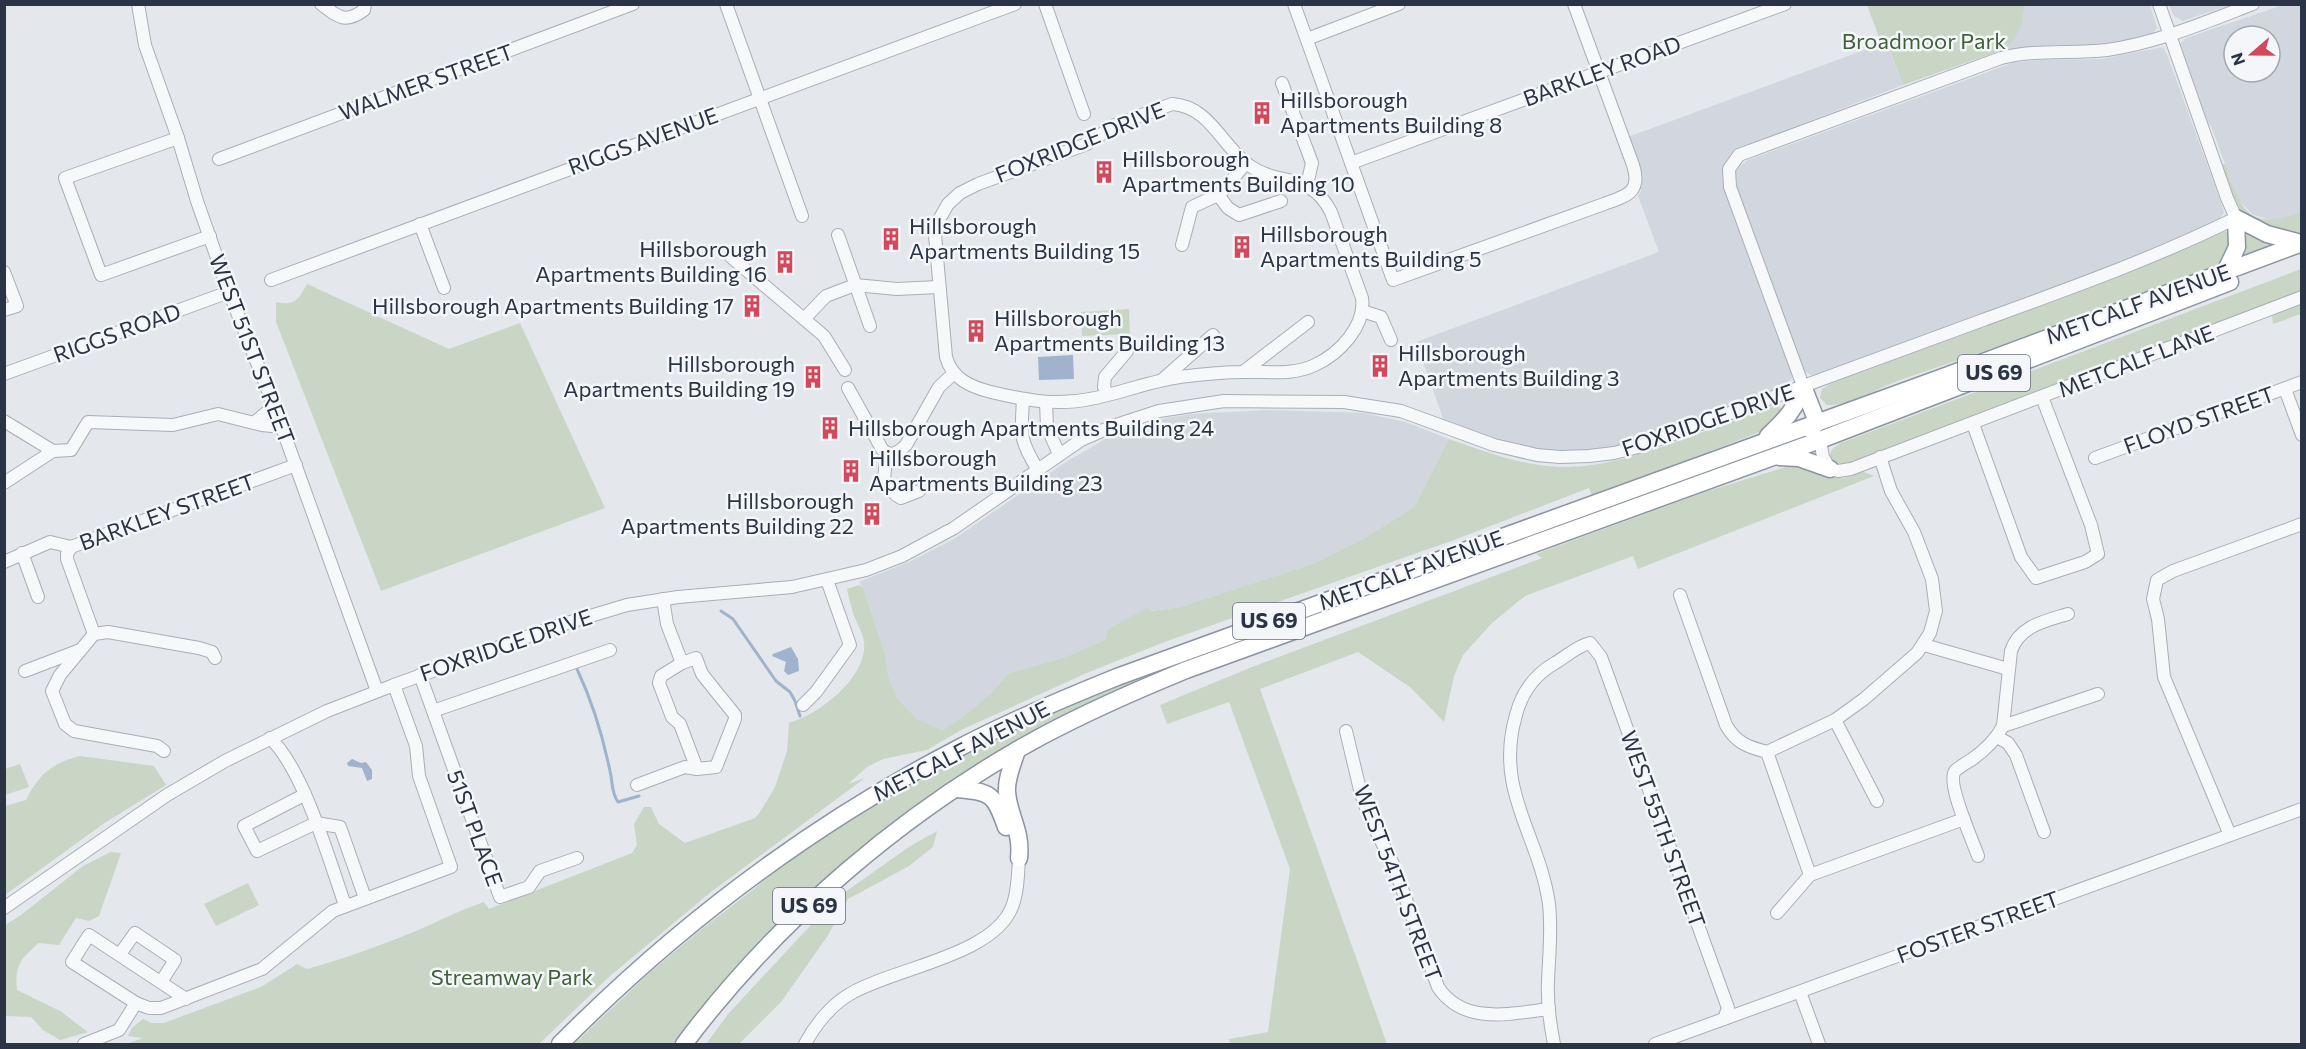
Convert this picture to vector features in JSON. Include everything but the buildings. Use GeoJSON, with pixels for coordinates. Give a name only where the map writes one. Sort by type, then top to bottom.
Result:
{"type":"FeatureCollection","features":[{"type":"Feature","properties":{"kind":"highway"},"geometry":{"type":"LineString","coordinates":[[2225,272],[2236,247],[2236,218],[2300,251]]}},
{"type":"Feature","properties":{"kind":"highway","name":"METCALF AVENUE"},"geometry":{"type":"LineString","coordinates":[[684,1044],[729,989],[804,911],[868,854],[956,789],[1017,750],[1095,709],[1186,670],[1686,488],[1817,422],[2225,272],[2300,251]]}},
{"type":"Feature","properties":{"kind":"highway","name":"METCALF AVENUE"},"geometry":{"type":"LineString","coordinates":[[560,1044],[645,963],[750,879],[834,820],[955,750],[1054,703],[1117,677],[1765,450],[1820,440],[2300,251]]}},
{"type":"Feature","properties":{"kind":"highway"},"geometry":{"type":"LineString","coordinates":[[1820,440],[1838,424],[1892,404],[1943,377]]}},
{"type":"Feature","properties":{"kind":"highway"},"geometry":{"type":"LineString","coordinates":[[1686,488],[1743,458],[1805,435],[1813,429],[1817,422],[1803,386]]}},
{"type":"Feature","properties":{"kind":"highway"},"geometry":{"type":"LineString","coordinates":[[1803,386],[1790,416],[1765,450],[1799,458],[1830,469]]}},
{"type":"Feature","properties":{"kind":"highway"},"geometry":{"type":"LineString","coordinates":[[1017,750],[1010,772],[1007,793],[1020,841],[1018,858]]}},
{"type":"Feature","properties":{"kind":"highway"},"geometry":{"type":"LineString","coordinates":[[956,789],[982,791],[990,796],[999,807],[1018,858]]}},
{"type":"Feature","properties":{"kind":"street"},"geometry":{"type":"LineString","coordinates":[[321,4],[337,16],[346,19],[364,10],[365,4]]}},
{"type":"Feature","properties":{"kind":"street","name":"WALMER STREET"},"geometry":{"type":"LineString","coordinates":[[219,159],[633,4]]}},
{"type":"Feature","properties":{"kind":"street"},"geometry":{"type":"LineString","coordinates":[[726,4],[802,216]]}},
{"type":"Feature","properties":{"kind":"street","name":"RIGGS AVENUE"},"geometry":{"type":"LineString","coordinates":[[271,280],[1015,4]]}},
{"type":"Feature","properties":{"kind":"street"},"geometry":{"type":"LineString","coordinates":[[1045,4],[1084,114]]}},
{"type":"Feature","properties":{"kind":"street"},"geometry":{"type":"LineString","coordinates":[[1294,4],[1393,280],[1626,196],[1631,191],[1636,182],[1635,171],[1574,4]]}},
{"type":"Feature","properties":{"kind":"street"},"geometry":{"type":"LineString","coordinates":[[1307,39],[1399,4]]}},
{"type":"Feature","properties":{"kind":"street","name":"BARKLEY ROAD"},"geometry":{"type":"LineString","coordinates":[[1351,163],[1785,4]]}},
{"type":"Feature","properties":{"kind":"street"},"geometry":{"type":"LineString","coordinates":[[2159,4],[2236,218]]}},
{"type":"Feature","properties":{"kind":"street"},"geometry":{"type":"LineString","coordinates":[[1803,386],[1727,176],[1730,167],[1743,153],[1997,59],[2037,52],[2108,50],[2169,34],[2253,4]]}},
{"type":"Feature","properties":{"kind":"street","name":"WEST 51ST STREET"},"geometry":{"type":"LineString","coordinates":[[140,5],[145,45],[229,292],[282,427],[377,691]]}},
{"type":"Feature","properties":{"kind":"street"},"geometry":{"type":"LineString","coordinates":[[848,388],[882,449],[887,454],[896,454],[906,445],[939,387],[954,373],[972,386],[1023,400],[1046,403],[1070,402],[1162,380],[1243,372],[1290,372],[1315,365],[1333,353],[1356,328],[1362,311],[1362,298],[1331,212],[1316,192],[1307,185],[1312,165],[1282,83]]}},
{"type":"Feature","properties":{"kind":"street","name":"FOXRIDGE DRIVE"},"geometry":{"type":"LineString","coordinates":[[954,373],[946,357],[938,287],[936,227],[942,213],[956,196],[978,184],[1091,142],[1115,125],[1167,105],[1184,106],[1202,115],[1246,164],[1264,174],[1307,185]]}},
{"type":"Feature","properties":{"kind":"street"},"geometry":{"type":"LineString","coordinates":[[178,138],[65,178],[101,275],[210,236]]}},
{"type":"Feature","properties":{"kind":"street"},"geometry":{"type":"LineString","coordinates":[[1182,245],[1192,207],[1218,196],[1246,164]]}},
{"type":"Feature","properties":{"kind":"street"},"geometry":{"type":"LineString","coordinates":[[1218,196],[1228,208],[1239,215],[1281,201]]}},
{"type":"Feature","properties":{"kind":"street","name":"FOXRIDGE DRIVE"},"geometry":{"type":"LineString","coordinates":[[4,908],[167,795],[225,761],[320,714],[420,675],[580,618],[627,605],[663,599],[776,589],[866,570],[927,544],[954,528],[1059,454],[1095,434],[1172,408],[1224,402],[1344,402],[1380,406],[1420,417],[1510,450],[1548,457],[1614,453],[1638,447],[2058,293],[2236,218]]}},
{"type":"Feature","properties":{"kind":"street"},"geometry":{"type":"LineString","coordinates":[[420,224],[444,288]]}},
{"type":"Feature","properties":{"kind":"street"},"geometry":{"type":"LineString","coordinates":[[838,235],[870,326]]}},
{"type":"Feature","properties":{"kind":"street"},"geometry":{"type":"LineString","coordinates":[[731,257],[824,336],[845,370]]}},
{"type":"Feature","properties":{"kind":"street"},"geometry":{"type":"LineString","coordinates":[[4,272],[17,306],[4,310]]}},
{"type":"Feature","properties":{"kind":"street"},"geometry":{"type":"LineString","coordinates":[[804,319],[826,296],[855,285],[897,289],[938,287]]}},
{"type":"Feature","properties":{"kind":"street","name":"RIGGS ROAD"},"geometry":{"type":"LineString","coordinates":[[4,374],[229,292]]}},
{"type":"Feature","properties":{"kind":"street","name":"METCALF LANE"},"geometry":{"type":"LineString","coordinates":[[1830,469],[1838,471],[1851,469],[2301,297]]}},
{"type":"Feature","properties":{"kind":"street"},"geometry":{"type":"LineString","coordinates":[[1362,311],[1381,317],[1392,340]]}},
{"type":"Feature","properties":{"kind":"street"},"geometry":{"type":"LineString","coordinates":[[1243,372],[1308,322]]}},
{"type":"Feature","properties":{"kind":"street"},"geometry":{"type":"LineString","coordinates":[[1162,380],[1213,335]]}},
{"type":"Feature","properties":{"kind":"street"},"geometry":{"type":"LineString","coordinates":[[1107,394],[1104,387],[1105,377],[1127,351]]}},
{"type":"Feature","properties":{"kind":"street","name":"FLOYD STREET"},"geometry":{"type":"LineString","coordinates":[[2095,458],[2301,382]]}},
{"type":"Feature","properties":{"kind":"street"},"geometry":{"type":"LineString","coordinates":[[2285,389],[2301,435]]}},
{"type":"Feature","properties":{"kind":"street"},"geometry":{"type":"LineString","coordinates":[[1973,424],[2021,557],[2030,571],[2036,578],[2085,562],[2098,554],[2091,525],[2042,397]]}},
{"type":"Feature","properties":{"kind":"street"},"geometry":{"type":"LineString","coordinates":[[1023,400],[1022,438],[1038,470]]}},
{"type":"Feature","properties":{"kind":"street"},"geometry":{"type":"LineString","coordinates":[[1046,403],[1047,427],[1059,454]]}},
{"type":"Feature","properties":{"kind":"street"},"geometry":{"type":"LineString","coordinates":[[255,423],[274,406]]}},
{"type":"Feature","properties":{"kind":"street"},"geometry":{"type":"LineString","coordinates":[[4,483],[53,451],[72,450],[88,422],[174,425],[218,414],[262,425],[282,427]]}},
{"type":"Feature","properties":{"kind":"street"},"geometry":{"type":"LineString","coordinates":[[4,421],[53,451]]}},
{"type":"Feature","properties":{"kind":"street"},"geometry":{"type":"LineString","coordinates":[[1820,440],[1823,457],[1830,469]]}},
{"type":"Feature","properties":{"kind":"street"},"geometry":{"type":"LineString","coordinates":[[887,454],[884,478],[896,495],[901,498],[919,491]]}},
{"type":"Feature","properties":{"kind":"street"},"geometry":{"type":"LineString","coordinates":[[1680,595],[1732,737],[1742,744],[1767,752],[1835,720],[1883,684],[1924,645],[1936,611],[1935,590],[1914,532],[1895,500],[1880,458]]}},
{"type":"Feature","properties":{"kind":"street","name":"BARKLEY STREET"},"geometry":{"type":"LineString","coordinates":[[4,562],[50,542],[71,547],[296,465]]}},
{"type":"Feature","properties":{"kind":"street"},"geometry":{"type":"LineString","coordinates":[[2230,835],[2164,677],[2158,619],[2153,599],[2157,580],[2173,571],[2301,524]]}},
{"type":"Feature","properties":{"kind":"street"},"geometry":{"type":"LineString","coordinates":[[71,547],[67,552],[67,559],[94,634]]}},
{"type":"Feature","properties":{"kind":"street"},"geometry":{"type":"LineString","coordinates":[[22,553],[38,597]]}},
{"type":"Feature","properties":{"kind":"street"},"geometry":{"type":"LineString","coordinates":[[802,705],[816,692],[850,645],[827,580]]}},
{"type":"Feature","properties":{"kind":"street"},"geometry":{"type":"LineString","coordinates":[[663,599],[667,624],[682,663]]}},
{"type":"Feature","properties":{"kind":"street"},"geometry":{"type":"LineString","coordinates":[[2044,832],[2016,755],[2000,732],[2014,641],[2021,632],[2068,614]]}},
{"type":"Feature","properties":{"kind":"street"},"geometry":{"type":"LineString","coordinates":[[164,751],[157,747],[75,731],[65,724],[52,691],[57,680],[94,634],[105,632],[200,648],[212,652],[215,658]]}},
{"type":"Feature","properties":{"kind":"street","name":"WEST 55TH STREET"},"geometry":{"type":"LineString","coordinates":[[1549,1009],[1551,926],[1549,903],[1545,882],[1512,787],[1509,746],[1518,706],[1531,681],[1581,645],[1590,643],[1601,657],[1728,1008],[1724,1019]]}},
{"type":"Feature","properties":{"kind":"street"},"geometry":{"type":"LineString","coordinates":[[1924,645],[2008,669]]}},
{"type":"Feature","properties":{"kind":"street"},"geometry":{"type":"LineString","coordinates":[[25,671],[81,650]]}},
{"type":"Feature","properties":{"kind":"street","name":"FOXRIDGE DRIVE"},"geometry":{"type":"LineString","coordinates":[[433,711],[610,650]]}},
{"type":"Feature","properties":{"kind":"street"},"geometry":{"type":"LineString","coordinates":[[637,785],[685,767],[697,769],[716,767],[735,715],[702,674],[696,658],[682,663],[661,676],[659,683],[672,717],[680,724],[697,769]]}},
{"type":"Feature","properties":{"kind":"street","name":"51ST PLACE"},"geometry":{"type":"LineString","coordinates":[[420,675],[500,897],[529,886],[540,871],[578,858]]}},
{"type":"Feature","properties":{"kind":"street"},"geometry":{"type":"LineString","coordinates":[[186,999],[89,935],[72,963],[136,1003],[145,1007],[158,1008],[186,999],[262,969],[327,914],[345,905],[451,867],[419,776],[416,746],[394,685]]}},
{"type":"Feature","properties":{"kind":"street"},"geometry":{"type":"LineString","coordinates":[[1978,856],[1952,779],[1956,771],[1984,751],[2000,732],[2098,694]]}},
{"type":"Feature","properties":{"kind":"street"},"geometry":{"type":"LineString","coordinates":[[1835,720],[1877,801]]}},
{"type":"Feature","properties":{"kind":"street","name":"WEST 54TH STREET"},"geometry":{"type":"LineString","coordinates":[[1346,731],[1361,794],[1371,821],[1393,864],[1438,987],[1445,998],[1454,1005],[1475,1014],[1549,1009]]}},
{"type":"Feature","properties":{"kind":"street"},"geometry":{"type":"LineString","coordinates":[[270,738],[284,753],[304,795],[345,905]]}},
{"type":"Feature","properties":{"kind":"street"},"geometry":{"type":"LineString","coordinates":[[1767,752],[1810,875]]}},
{"type":"Feature","properties":{"kind":"street"},"geometry":{"type":"LineString","coordinates":[[304,795],[244,826],[257,851],[315,823],[340,827],[365,898]]}},
{"type":"Feature","properties":{"kind":"street","name":"FOSTER STREET"},"geometry":{"type":"LineString","coordinates":[[1655,1044],[2301,809]]}},
{"type":"Feature","properties":{"kind":"street"},"geometry":{"type":"LineString","coordinates":[[1777,913],[1810,875],[1964,819]]}},
{"type":"Feature","properties":{"kind":"street"},"geometry":{"type":"LineString","coordinates":[[805,1044],[826,1014],[847,995],[882,979],[965,949],[986,938],[1012,908],[1018,878],[1018,858]]}},
{"type":"Feature","properties":{"kind":"street"},"geometry":{"type":"LineString","coordinates":[[120,954],[135,933],[176,960],[161,982]]}},
{"type":"Feature","properties":{"kind":"street"},"geometry":{"type":"LineString","coordinates":[[1800,992],[1819,1044]]}},
{"type":"Feature","properties":{"kind":"street"},"geometry":{"type":"LineString","coordinates":[[84,1044],[116,1031],[127,1019],[136,1003]]}},
{"type":"Feature","properties":{"kind":"street"},"geometry":{"type":"LineString","coordinates":[[1549,1009],[1554,1044]]}},
{"type":"Feature","properties":{"kind":"shaded area"},"geometry":{"type":"Polygon","coordinates":[[[2169,4],[2230,5],[2183,21],[2174,16],[2169,4]]]}},
{"type":"Feature","properties":{"kind":"shaded area"},"geometry":{"type":"Polygon","coordinates":[[[2024,5],[2150,5],[2157,28],[2151,35],[2105,45],[2053,45],[2008,50],[2007,47],[2023,19],[2024,5]]]}},
{"type":"Feature","properties":{"kind":"shaded area"},"geometry":{"type":"Polygon","coordinates":[[[2283,5],[2301,5],[2301,212],[2270,220],[2252,214],[2238,199],[2211,126],[2205,120],[2179,48],[2186,38],[2222,26],[2222,84],[2282,84],[2282,24],[2227,24],[2283,5]]]}},
{"type":"Feature","properties":{"kind":"shaded area"},"geometry":{"type":"Polygon","coordinates":[[[1886,42],[1903,85],[1739,148],[1732,152],[1724,166],[1722,175],[1725,193],[1791,373],[1792,378],[1788,385],[1737,408],[1617,449],[1544,454],[1445,424],[1416,342],[1659,252],[1638,196],[1641,191],[1642,177],[1628,137],[1886,42]]]}},
{"type":"Feature","properties":{"kind":"shaded area"},"geometry":{"type":"Polygon","coordinates":[[[2163,47],[2223,208],[2224,213],[2218,220],[2115,266],[1815,377],[1804,371],[1734,186],[1735,173],[1738,168],[1748,160],[2012,63],[2102,59],[2163,47]]]}},
{"type":"Feature","properties":{"kind":"shaded area"},"geometry":{"type":"Polygon","coordinates":[[[1268,410],[1364,413],[1405,422],[1449,439],[1414,507],[1363,539],[1315,563],[1180,607],[1151,611],[1107,630],[1106,639],[1063,658],[1009,673],[990,694],[964,716],[942,730],[917,719],[897,698],[888,675],[885,653],[863,587],[859,582],[911,561],[954,539],[1066,462],[1107,438],[1166,418],[1192,414],[1268,410]]]}},
{"type":"Feature","properties":{"kind":"green space","name":"Broadmoor Park"},"geometry":{"type":"Polygon","coordinates":[[[2024,4],[2019,29],[2005,49],[1903,85],[1887,43],[1882,45],[1867,5],[2024,4]]]}},
{"type":"Feature","properties":{"kind":"green space"},"geometry":{"type":"Polygon","coordinates":[[[2225,164],[2236,194],[2249,213],[2258,218],[2269,219],[2283,218],[2301,212],[2301,234],[2286,235],[2242,213],[2233,197],[2221,165],[2225,164]]]}},
{"type":"Feature","properties":{"kind":"green space"},"geometry":{"type":"Polygon","coordinates":[[[2239,227],[2277,243],[2240,259],[2239,227]]]}},
{"type":"Feature","properties":{"kind":"green space"},"geometry":{"type":"Polygon","coordinates":[[[2226,231],[2233,238],[2221,262],[2210,268],[2133,298],[1900,380],[1844,403],[1827,405],[1820,398],[1822,389],[1830,384],[2070,295],[2226,231]]]}},
{"type":"Feature","properties":{"kind":"green space"},"geometry":{"type":"Polygon","coordinates":[[[2301,269],[2301,292],[1851,465],[1839,466],[1829,458],[1832,449],[1841,443],[2301,269]]]}},
{"type":"Feature","properties":{"kind":"green space"},"geometry":{"type":"Polygon","coordinates":[[[307,284],[449,349],[520,323],[605,508],[381,591],[276,322],[276,302],[292,302],[307,284]]]}},
{"type":"Feature","properties":{"kind":"green space"},"geometry":{"type":"Polygon","coordinates":[[[2301,303],[2301,314],[2273,324],[2272,315],[2301,303]]]}},
{"type":"Feature","properties":{"kind":"green space"},"geometry":{"type":"Polygon","coordinates":[[[1129,309],[1130,334],[1082,336],[1081,312],[1129,309]]]}},
{"type":"Feature","properties":{"kind":"green space","name":"Streamway Park"},"geometry":{"type":"Polygon","coordinates":[[[1779,404],[1782,412],[1773,426],[1760,432],[1592,496],[1589,488],[1454,540],[1167,641],[1089,672],[961,730],[927,750],[883,759],[867,767],[848,784],[865,778],[711,892],[610,976],[539,1044],[126,1044],[143,1038],[128,1036],[132,1028],[143,1019],[151,1023],[164,1023],[261,987],[297,964],[307,969],[349,956],[416,931],[475,905],[484,902],[489,909],[632,853],[637,845],[634,824],[644,807],[651,807],[659,824],[685,843],[755,818],[775,787],[787,751],[789,723],[801,719],[827,703],[850,681],[858,668],[863,655],[864,642],[847,589],[859,585],[863,587],[885,653],[888,675],[897,698],[917,719],[942,730],[964,716],[990,694],[1009,673],[1063,658],[1106,639],[1107,630],[1147,608],[1151,611],[1180,607],[1315,563],[1363,539],[1414,507],[1449,439],[1521,462],[1546,466],[1583,466],[1637,455],[1779,404]]]}},
{"type":"Feature","properties":{"kind":"green space"},"geometry":{"type":"Polygon","coordinates":[[[1792,465],[1834,478],[1864,472],[1874,476],[1638,569],[1633,556],[1525,596],[1492,623],[1463,655],[1454,676],[1444,722],[1411,688],[1358,652],[1260,689],[1387,1044],[1230,1044],[1229,1039],[1268,1032],[1290,869],[1229,702],[1167,724],[1160,705],[1252,667],[1542,558],[1536,554],[1705,492],[1792,465]]]}},
{"type":"Feature","properties":{"kind":"green space"},"geometry":{"type":"Polygon","coordinates":[[[1637,497],[1588,518],[1225,650],[920,808],[676,1044],[574,1044],[646,976],[792,856],[911,781],[1020,724],[1129,680],[1637,497]]]}},
{"type":"Feature","properties":{"kind":"green space"},"geometry":{"type":"Polygon","coordinates":[[[80,756],[154,766],[166,785],[103,824],[5,895],[5,806],[26,800],[41,776],[47,771],[62,762],[80,756]]]}},
{"type":"Feature","properties":{"kind":"green space"},"geometry":{"type":"Polygon","coordinates":[[[20,764],[29,787],[5,795],[5,769],[20,764]]]}},
{"type":"Feature","properties":{"kind":"green space"},"geometry":{"type":"Polygon","coordinates":[[[937,831],[933,847],[909,866],[848,899],[827,937],[781,1002],[739,1044],[706,1044],[729,1013],[835,899],[909,847],[937,831]]]}},
{"type":"Feature","properties":{"kind":"green space"},"geometry":{"type":"Polygon","coordinates":[[[111,852],[121,853],[99,916],[89,921],[76,918],[59,945],[39,943],[20,963],[16,982],[17,990],[60,1011],[88,1032],[60,1040],[43,1030],[31,1017],[5,1016],[5,925],[83,866],[111,852]]]}},
{"type":"Feature","properties":{"kind":"green space"},"geometry":{"type":"Polygon","coordinates":[[[248,883],[259,905],[216,926],[204,904],[248,883]]]}},
{"type":"Feature","properties":{"kind":"water"},"geometry":{"type":"Polygon","coordinates":[[[1073,355],[1074,379],[1039,380],[1038,357],[1073,355]]]}},
{"type":"Feature","properties":{"kind":"water"},"geometry":{"type":"Polygon","coordinates":[[[791,647],[798,659],[799,671],[788,675],[784,671],[786,662],[772,656],[791,647]]]}},
{"type":"Feature","properties":{"kind":"water"},"geometry":{"type":"Polygon","coordinates":[[[352,759],[361,763],[366,762],[372,770],[372,779],[367,781],[362,768],[348,766],[347,763],[352,759]]]}},
{"type":"Feature","properties":{"kind":"waterway"},"geometry":{"type":"LineString","coordinates":[[721,611],[733,619],[776,681],[790,692],[800,716]]}},
{"type":"Feature","properties":{"kind":"waterway"},"geometry":{"type":"LineString","coordinates":[[577,669],[600,732],[616,798],[618,802],[639,796]]}},
{"type":"Feature","properties":{"kind":"place","name":"Hillsborough Apartments Building 8"},"geometry":{"type":"Point","coordinates":[1262,113]}},
{"type":"Feature","properties":{"kind":"place","name":"Hillsborough Apartments Building 10"},"geometry":{"type":"Point","coordinates":[1104,172]}},
{"type":"Feature","properties":{"kind":"place","name":"Hillsborough Apartments Building 15"},"geometry":{"type":"Point","coordinates":[891,239]}},
{"type":"Feature","properties":{"kind":"place","name":"Hillsborough Apartments Building 5"},"geometry":{"type":"Point","coordinates":[1242,247]}},
{"type":"Feature","properties":{"kind":"place","name":"Hillsborough Apartments Building 16"},"geometry":{"type":"Point","coordinates":[785,262]}},
{"type":"Feature","properties":{"kind":"place","name":"Hillsborough Apartments Building 17"},"geometry":{"type":"Point","coordinates":[752,306]}},
{"type":"Feature","properties":{"kind":"place","name":"Hillsborough Apartments Building 13"},"geometry":{"type":"Point","coordinates":[976,331]}},
{"type":"Feature","properties":{"kind":"place","name":"Hillsborough Apartments Building 3"},"geometry":{"type":"Point","coordinates":[1380,366]}},
{"type":"Feature","properties":{"kind":"place","name":"Hillsborough Apartments Building 19"},"geometry":{"type":"Point","coordinates":[813,377]}},
{"type":"Feature","properties":{"kind":"place","name":"Hillsborough Apartments Building 24"},"geometry":{"type":"Point","coordinates":[830,428]}},
{"type":"Feature","properties":{"kind":"place","name":"Hillsborough Apartments Building 23"},"geometry":{"type":"Point","coordinates":[851,471]}},
{"type":"Feature","properties":{"kind":"place","name":"Hillsborough Apartments Building 22"},"geometry":{"type":"Point","coordinates":[872,514]}}]}
